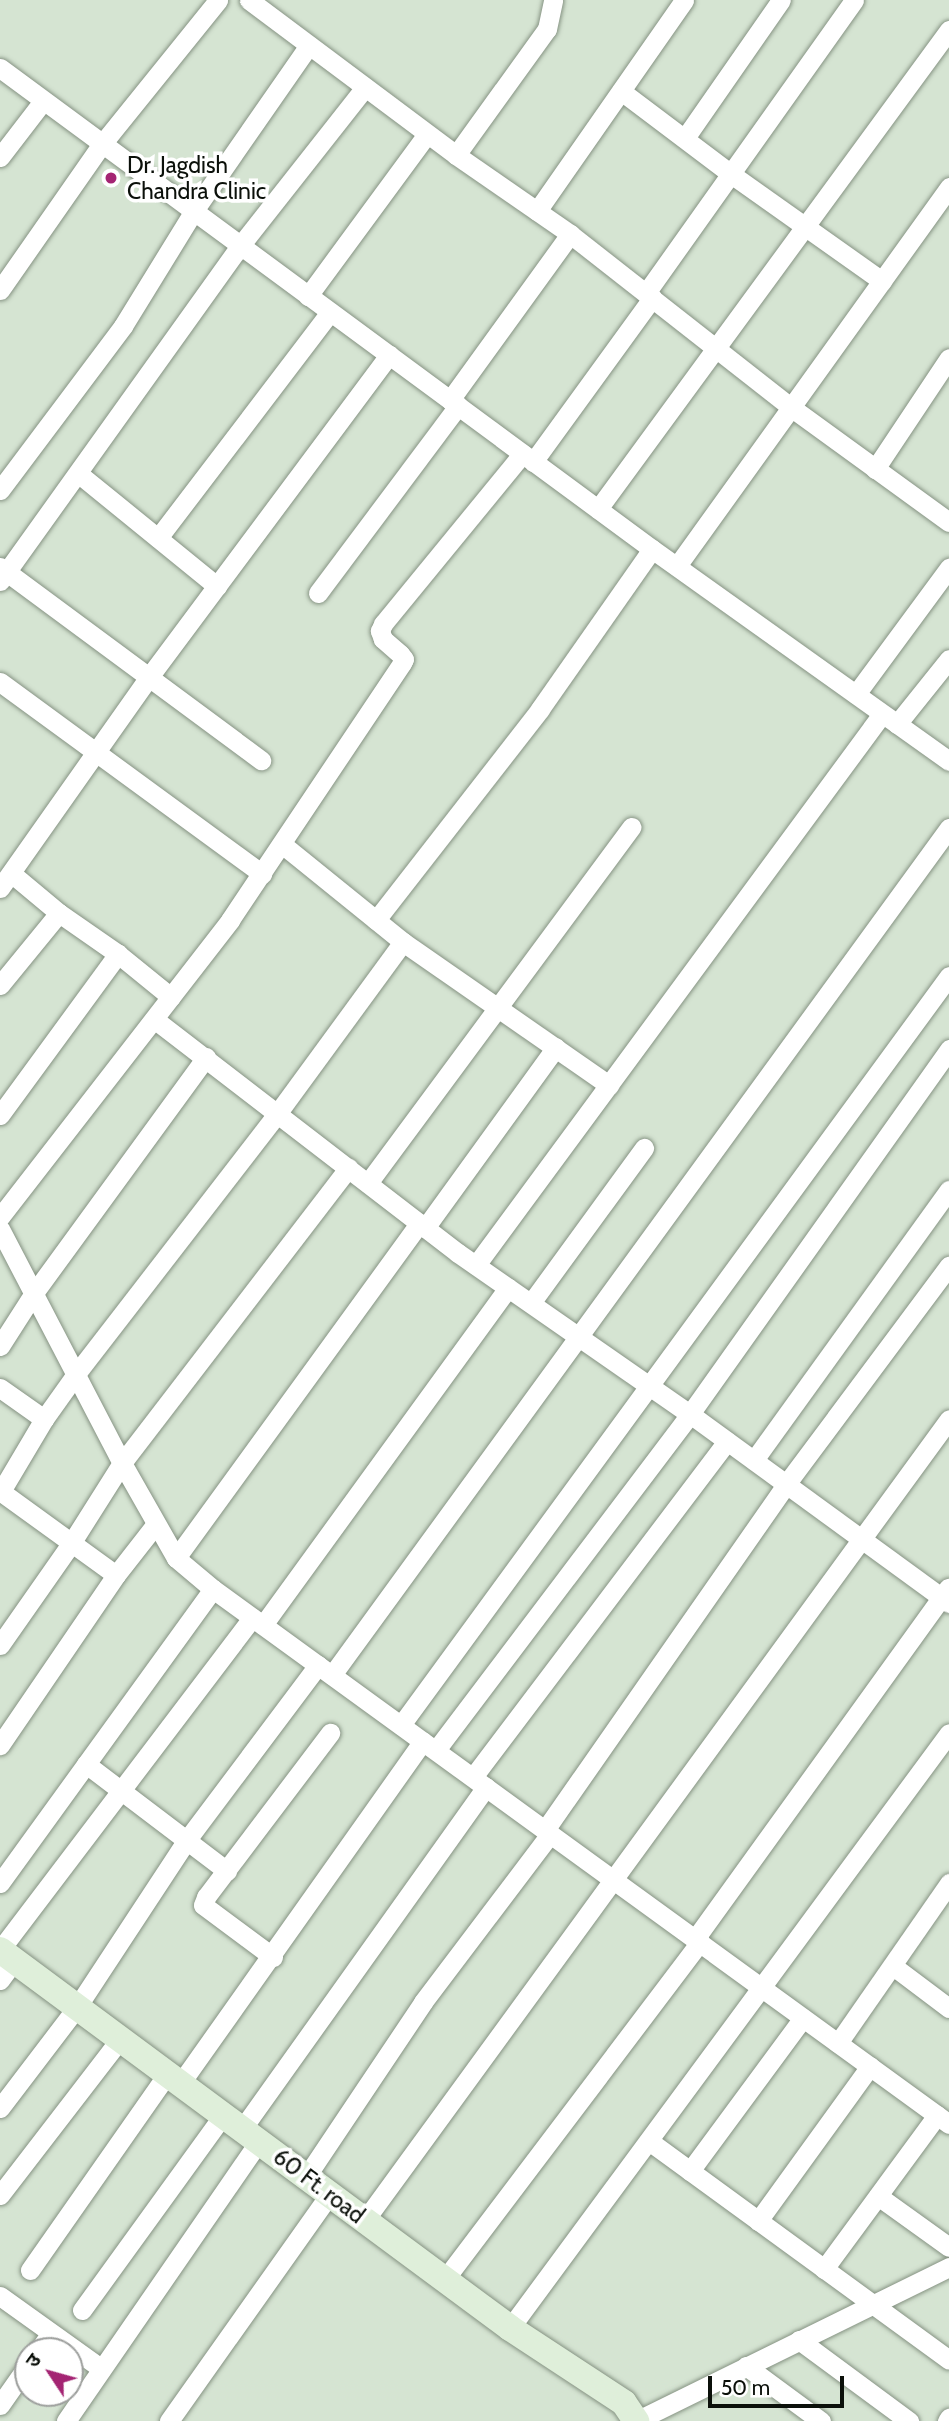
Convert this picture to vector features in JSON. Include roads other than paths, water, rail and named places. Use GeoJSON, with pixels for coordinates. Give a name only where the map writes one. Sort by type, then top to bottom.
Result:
{"type":"FeatureCollection","features":[{"type":"Feature","properties":{"kind":"street"},"geometry":{"type":"LineString","coordinates":[[0,290],[102,144],[218,0]]}},
{"type":"Feature","properties":{"kind":"street"},"geometry":{"type":"LineString","coordinates":[[249,0],[427,134],[570,234],[792,408],[947,518]]}},
{"type":"Feature","properties":{"kind":"street"},"geometry":{"type":"LineString","coordinates":[[456,155],[547,29],[553,0]]}},
{"type":"Feature","properties":{"kind":"street"},"geometry":{"type":"LineString","coordinates":[[537,211],[684,0]]}},
{"type":"Feature","properties":{"kind":"street"},"geometry":{"type":"LineString","coordinates":[[685,138],[781,0]]}},
{"type":"Feature","properties":{"kind":"street"},"geometry":{"type":"LineString","coordinates":[[0,1217],[171,997],[262,874],[402,663],[404,659],[383,639],[380,631],[383,624],[528,458],[649,296],[854,0]]}},
{"type":"Feature","properties":{"kind":"street"},"geometry":{"type":"LineString","coordinates":[[598,509],[949,30]]}},
{"type":"Feature","properties":{"kind":"street"},"geometry":{"type":"LineString","coordinates":[[0,490],[123,326],[193,212],[309,45]]}},
{"type":"Feature","properties":{"kind":"street"},"geometry":{"type":"LineString","coordinates":[[0,68],[652,549],[949,761]]}},
{"type":"Feature","properties":{"kind":"street"},"geometry":{"type":"LineString","coordinates":[[261,760],[2,573],[79,474],[240,246],[365,87]]}},
{"type":"Feature","properties":{"kind":"street"},"geometry":{"type":"LineString","coordinates":[[621,91],[805,228],[883,281]]}},
{"type":"Feature","properties":{"kind":"street"},"geometry":{"type":"LineString","coordinates":[[0,156],[43,101]]}},
{"type":"Feature","properties":{"kind":"street"},"geometry":{"type":"LineString","coordinates":[[309,296],[427,134]]}},
{"type":"Feature","properties":{"kind":"street"},"geometry":{"type":"LineString","coordinates":[[677,566],[949,187]]}},
{"type":"Feature","properties":{"kind":"street"},"geometry":{"type":"LineString","coordinates":[[318,593],[454,403],[570,234]]}},
{"type":"Feature","properties":{"kind":"street"},"geometry":{"type":"LineString","coordinates":[[158,538],[330,312]]}},
{"type":"Feature","properties":{"kind":"street"},"geometry":{"type":"LineString","coordinates":[[171,997],[118,954],[5,880],[149,677],[389,355]]}},
{"type":"Feature","properties":{"kind":"street"},"geometry":{"type":"LineString","coordinates":[[875,469],[949,358]]}},
{"type":"Feature","properties":{"kind":"street"},"geometry":{"type":"LineString","coordinates":[[79,474],[217,586]]}},
{"type":"Feature","properties":{"kind":"street"},"geometry":{"type":"LineString","coordinates":[[376,920],[540,709],[652,549]]}},
{"type":"Feature","properties":{"kind":"street"},"geometry":{"type":"LineString","coordinates":[[856,694],[949,568]]}},
{"type":"Feature","properties":{"kind":"street"},"geometry":{"type":"LineString","coordinates":[[476,1265],[609,1085],[890,719],[949,659]]}},
{"type":"Feature","properties":{"kind":"street"},"geometry":{"type":"LineString","coordinates":[[0,682],[95,755],[262,874]]}},
{"type":"Feature","properties":{"kind":"street"},"geometry":{"type":"LineString","coordinates":[[368,1183],[631,827]]}},
{"type":"Feature","properties":{"kind":"street"},"geometry":{"type":"LineString","coordinates":[[0,2108],[77,2007],[186,1841],[325,1670],[580,1337],[949,828]]}},
{"type":"Feature","properties":{"kind":"street"},"geometry":{"type":"LineString","coordinates":[[282,844],[403,942],[609,1085]]}},
{"type":"Feature","properties":{"kind":"street"},"geometry":{"type":"LineString","coordinates":[[0,985],[59,914]]}},
{"type":"Feature","properties":{"kind":"street"},"geometry":{"type":"LineString","coordinates":[[116,1574],[0,1492],[44,1419],[76,1374],[277,1114],[403,942]]}},
{"type":"Feature","properties":{"kind":"street"},"geometry":{"type":"LineString","coordinates":[[0,1115],[118,954]]}},
{"type":"Feature","properties":{"kind":"street"},"geometry":{"type":"LineString","coordinates":[[401,1726],[949,976]]}},
{"type":"Feature","properties":{"kind":"street"},"geometry":{"type":"LineString","coordinates":[[154,1019],[476,1265],[651,1386],[861,1538],[946,1595],[697,1941],[445,2279]]}},
{"type":"Feature","properties":{"kind":"street"},"geometry":{"type":"LineString","coordinates":[[176,1558],[556,1047]]}},
{"type":"Feature","properties":{"kind":"street"},"geometry":{"type":"LineString","coordinates":[[30,2270],[174,2079],[273,1957],[429,1745],[690,1414],[949,1049]]}},
{"type":"Feature","properties":{"kind":"street"},"geometry":{"type":"LineString","coordinates":[[0,1346],[34,1293],[206,1057]]}},
{"type":"Feature","properties":{"kind":"street"},"geometry":{"type":"LineString","coordinates":[[531,1303],[644,1148]]}},
{"type":"Feature","properties":{"kind":"street"},"geometry":{"type":"LineString","coordinates":[[0,1645],[72,1542],[122,1462],[348,1168]]}},
{"type":"Feature","properties":{"kind":"street"},"geometry":{"type":"LineString","coordinates":[[754,1461],[949,1190]]}},
{"type":"Feature","properties":{"kind":"street"},"geometry":{"type":"LineString","coordinates":[[0,1229],[155,1525],[176,1558],[213,1589],[943,2119],[878,2196],[824,2269]]}},
{"type":"Feature","properties":{"kind":"street"},"geometry":{"type":"LineString","coordinates":[[306,2176],[423,2002],[547,1832],[787,1483],[949,1266]]}},
{"type":"Feature","properties":{"kind":"street"},"geometry":{"type":"LineString","coordinates":[[4,1960],[122,1789],[258,1621],[508,1288]]}},
{"type":"Feature","properties":{"kind":"street"},"geometry":{"type":"LineString","coordinates":[[0,1388],[44,1419]]}},
{"type":"Feature","properties":{"kind":"street"},"geometry":{"type":"LineString","coordinates":[[365,2220],[615,1881],[949,1419]]}},
{"type":"Feature","properties":{"kind":"street"},"geometry":{"type":"LineString","coordinates":[[66,2421],[102,2369],[241,2129],[479,1782],[727,1441]]}},
{"type":"Feature","properties":{"kind":"street"},"geometry":{"type":"LineString","coordinates":[[0,1745],[116,1574],[155,1525]]}},
{"type":"Feature","properties":{"kind":"street"},"geometry":{"type":"LineString","coordinates":[[0,1883],[213,1589]]}},
{"type":"Feature","properties":{"kind":"street"},"geometry":{"type":"LineString","coordinates":[[273,1957],[203,1905],[206,1897],[330,1733]]}},
{"type":"Feature","properties":{"kind":"street"},"geometry":{"type":"LineString","coordinates":[[510,2328],[763,1989],[949,1733]]}},
{"type":"Feature","properties":{"kind":"street"},"geometry":{"type":"LineString","coordinates":[[86,1764],[227,1871]]}},
{"type":"Feature","properties":{"kind":"street"},"geometry":{"type":"LineString","coordinates":[[838,2043],[949,1883]]}},
{"type":"Feature","properties":{"kind":"street","name":"60 Ft. road"},"geometry":{"type":"LineString","coordinates":[[4,1960],[77,2007],[510,2328],[624,2403],[636,2421]]}},
{"type":"Feature","properties":{"kind":"street"},"geometry":{"type":"LineString","coordinates":[[893,1966],[949,2008]]}},
{"type":"Feature","properties":{"kind":"street"},"geometry":{"type":"LineString","coordinates":[[690,2171],[803,2018]]}},
{"type":"Feature","properties":{"kind":"street"},"geometry":{"type":"LineString","coordinates":[[0,2195],[120,2039]]}},
{"type":"Feature","properties":{"kind":"street"},"geometry":{"type":"LineString","coordinates":[[758,2221],[870,2066]]}},
{"type":"Feature","properties":{"kind":"street"},"geometry":{"type":"LineString","coordinates":[[82,2310],[241,2129]]}},
{"type":"Feature","properties":{"kind":"street"},"geometry":{"type":"LineString","coordinates":[[649,2141],[949,2360]]}},
{"type":"Feature","properties":{"kind":"street"},"geometry":{"type":"LineString","coordinates":[[170,2421],[329,2195]]}},
{"type":"Feature","properties":{"kind":"street"},"geometry":{"type":"LineString","coordinates":[[878,2196],[949,2247]]}},
{"type":"Feature","properties":{"kind":"street"},"geometry":{"type":"LineString","coordinates":[[636,2421],[949,2267]]}},
{"type":"Feature","properties":{"kind":"street"},"geometry":{"type":"LineString","coordinates":[[0,2296],[102,2369]]}},
{"type":"Feature","properties":{"kind":"street"},"geometry":{"type":"LineString","coordinates":[[48,2337],[51,2333]]}},
{"type":"Feature","properties":{"kind":"street"},"geometry":{"type":"LineString","coordinates":[[799,2340],[909,2421]]}},
{"type":"Feature","properties":{"kind":"street"},"geometry":{"type":"LineString","coordinates":[[746,2366],[821,2421]]}},
{"type":"Feature","properties":{"kind":"street"},"geometry":{"type":"LineString","coordinates":[[0,2405],[14,2385]]}},
{"type":"Feature","properties":{"kind":"place","name":"Dr. Jagdish Chandra Clinic"},"geometry":{"type":"Point","coordinates":[111,178]}}]}
